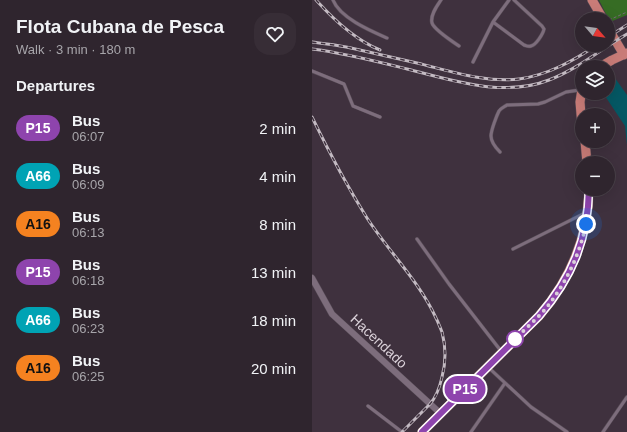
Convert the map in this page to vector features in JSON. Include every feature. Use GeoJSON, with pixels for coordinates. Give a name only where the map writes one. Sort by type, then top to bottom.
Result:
{"type":"FeatureCollection","features":[{"type":"Feature","properties":{"kind":"main road"},"geometry":{"type":"LineString","coordinates":[[592,0],[599,12]]}},
{"type":"Feature","properties":{"kind":"main road"},"geometry":{"type":"LineString","coordinates":[[614,60],[626,54],[615,38]]}},
{"type":"Feature","properties":{"kind":"main road"},"geometry":{"type":"LineString","coordinates":[[422,432],[543,311],[554,297],[566,278],[583,240],[588,212],[589,196]]}},
{"type":"Feature","properties":{"kind":"street","name":"Hacendado"},"geometry":{"type":"LineString","coordinates":[[312,278],[332,314],[440,413]]}},
{"type":"Feature","properties":{"kind":"lane"},"geometry":{"type":"LineString","coordinates":[[333,0],[338,9],[356,23],[387,38]]}},
{"type":"Feature","properties":{"kind":"lane"},"geometry":{"type":"LineString","coordinates":[[441,0],[434,11],[432,24],[435,28],[459,46]]}},
{"type":"Feature","properties":{"kind":"lane"},"geometry":{"type":"LineString","coordinates":[[473,62],[493,22],[509,0]]}},
{"type":"Feature","properties":{"kind":"lane"},"geometry":{"type":"LineString","coordinates":[[493,22],[524,45],[534,45],[544,33],[544,29],[514,0]]}},
{"type":"Feature","properties":{"kind":"lane"},"geometry":{"type":"LineString","coordinates":[[312,71],[344,84],[353,106],[380,117]]}},
{"type":"Feature","properties":{"kind":"lane"},"geometry":{"type":"LineString","coordinates":[[500,152],[494,146],[491,136],[500,110],[503,107],[507,105],[538,104],[566,92],[575,90]]}},
{"type":"Feature","properties":{"kind":"lane"},"geometry":{"type":"LineString","coordinates":[[513,249],[588,212]]}},
{"type":"Feature","properties":{"kind":"lane"},"geometry":{"type":"LineString","coordinates":[[417,239],[502,352]]}},
{"type":"Feature","properties":{"kind":"lane"},"geometry":{"type":"LineString","coordinates":[[487,367],[531,407],[567,432]]}},
{"type":"Feature","properties":{"kind":"lane"},"geometry":{"type":"LineString","coordinates":[[471,432],[505,383]]}},
{"type":"Feature","properties":{"kind":"lane"},"geometry":{"type":"LineString","coordinates":[[603,432],[627,397]]}},
{"type":"Feature","properties":{"kind":"lane"},"geometry":{"type":"LineString","coordinates":[[368,406],[402,432]]}},
{"type":"Feature","properties":{"kind":"path"},"geometry":{"type":"LineString","coordinates":[[615,18],[627,12]]}},
{"type":"Feature","properties":{"kind":"green space"},"geometry":{"type":"Polygon","coordinates":[[[599,0],[627,0],[627,15],[615,20],[615,12],[605,12],[599,0]]]}},
{"type":"Feature","properties":{"kind":"water"},"geometry":{"type":"Polygon","coordinates":[[[615,78],[627,95],[627,145],[625,126],[615,111],[615,108],[613,108],[608,100],[615,100],[615,78]]]}},
{"type":"Feature","properties":{"kind":"railway"},"geometry":{"type":"LineString","coordinates":[[316,0],[345,29],[362,41],[380,50]]}},
{"type":"Feature","properties":{"kind":"railway"},"geometry":{"type":"LineString","coordinates":[[615,33],[627,25]]}},
{"type":"Feature","properties":{"kind":"railway"},"geometry":{"type":"LineString","coordinates":[[312,49],[360,58],[460,82],[496,87],[514,87],[532,85],[560,75],[580,65],[627,34]]}},
{"type":"Feature","properties":{"kind":"railway"},"geometry":{"type":"LineString","coordinates":[[312,42],[351,48],[468,76],[506,80],[530,77],[550,71],[586,52]]}},
{"type":"Feature","properties":{"kind":"railway"},"geometry":{"type":"LineString","coordinates":[[312,117],[338,169],[367,218],[429,304],[442,332],[445,360],[438,391],[430,404],[402,432]]}},
{"type":"Feature","properties":{"kind":"bus line","name":"P15"},"geometry":{"type":"LineString","coordinates":[[422,432],[539,316],[554,297],[566,278],[583,240],[589,205],[589,196]]}},
{"type":"Feature","properties":{"kind":"route"},"geometry":{"type":"LineString","coordinates":[[515,339],[514,340],[539,316],[554,297],[566,278],[583,240],[586,224]]}}]}
